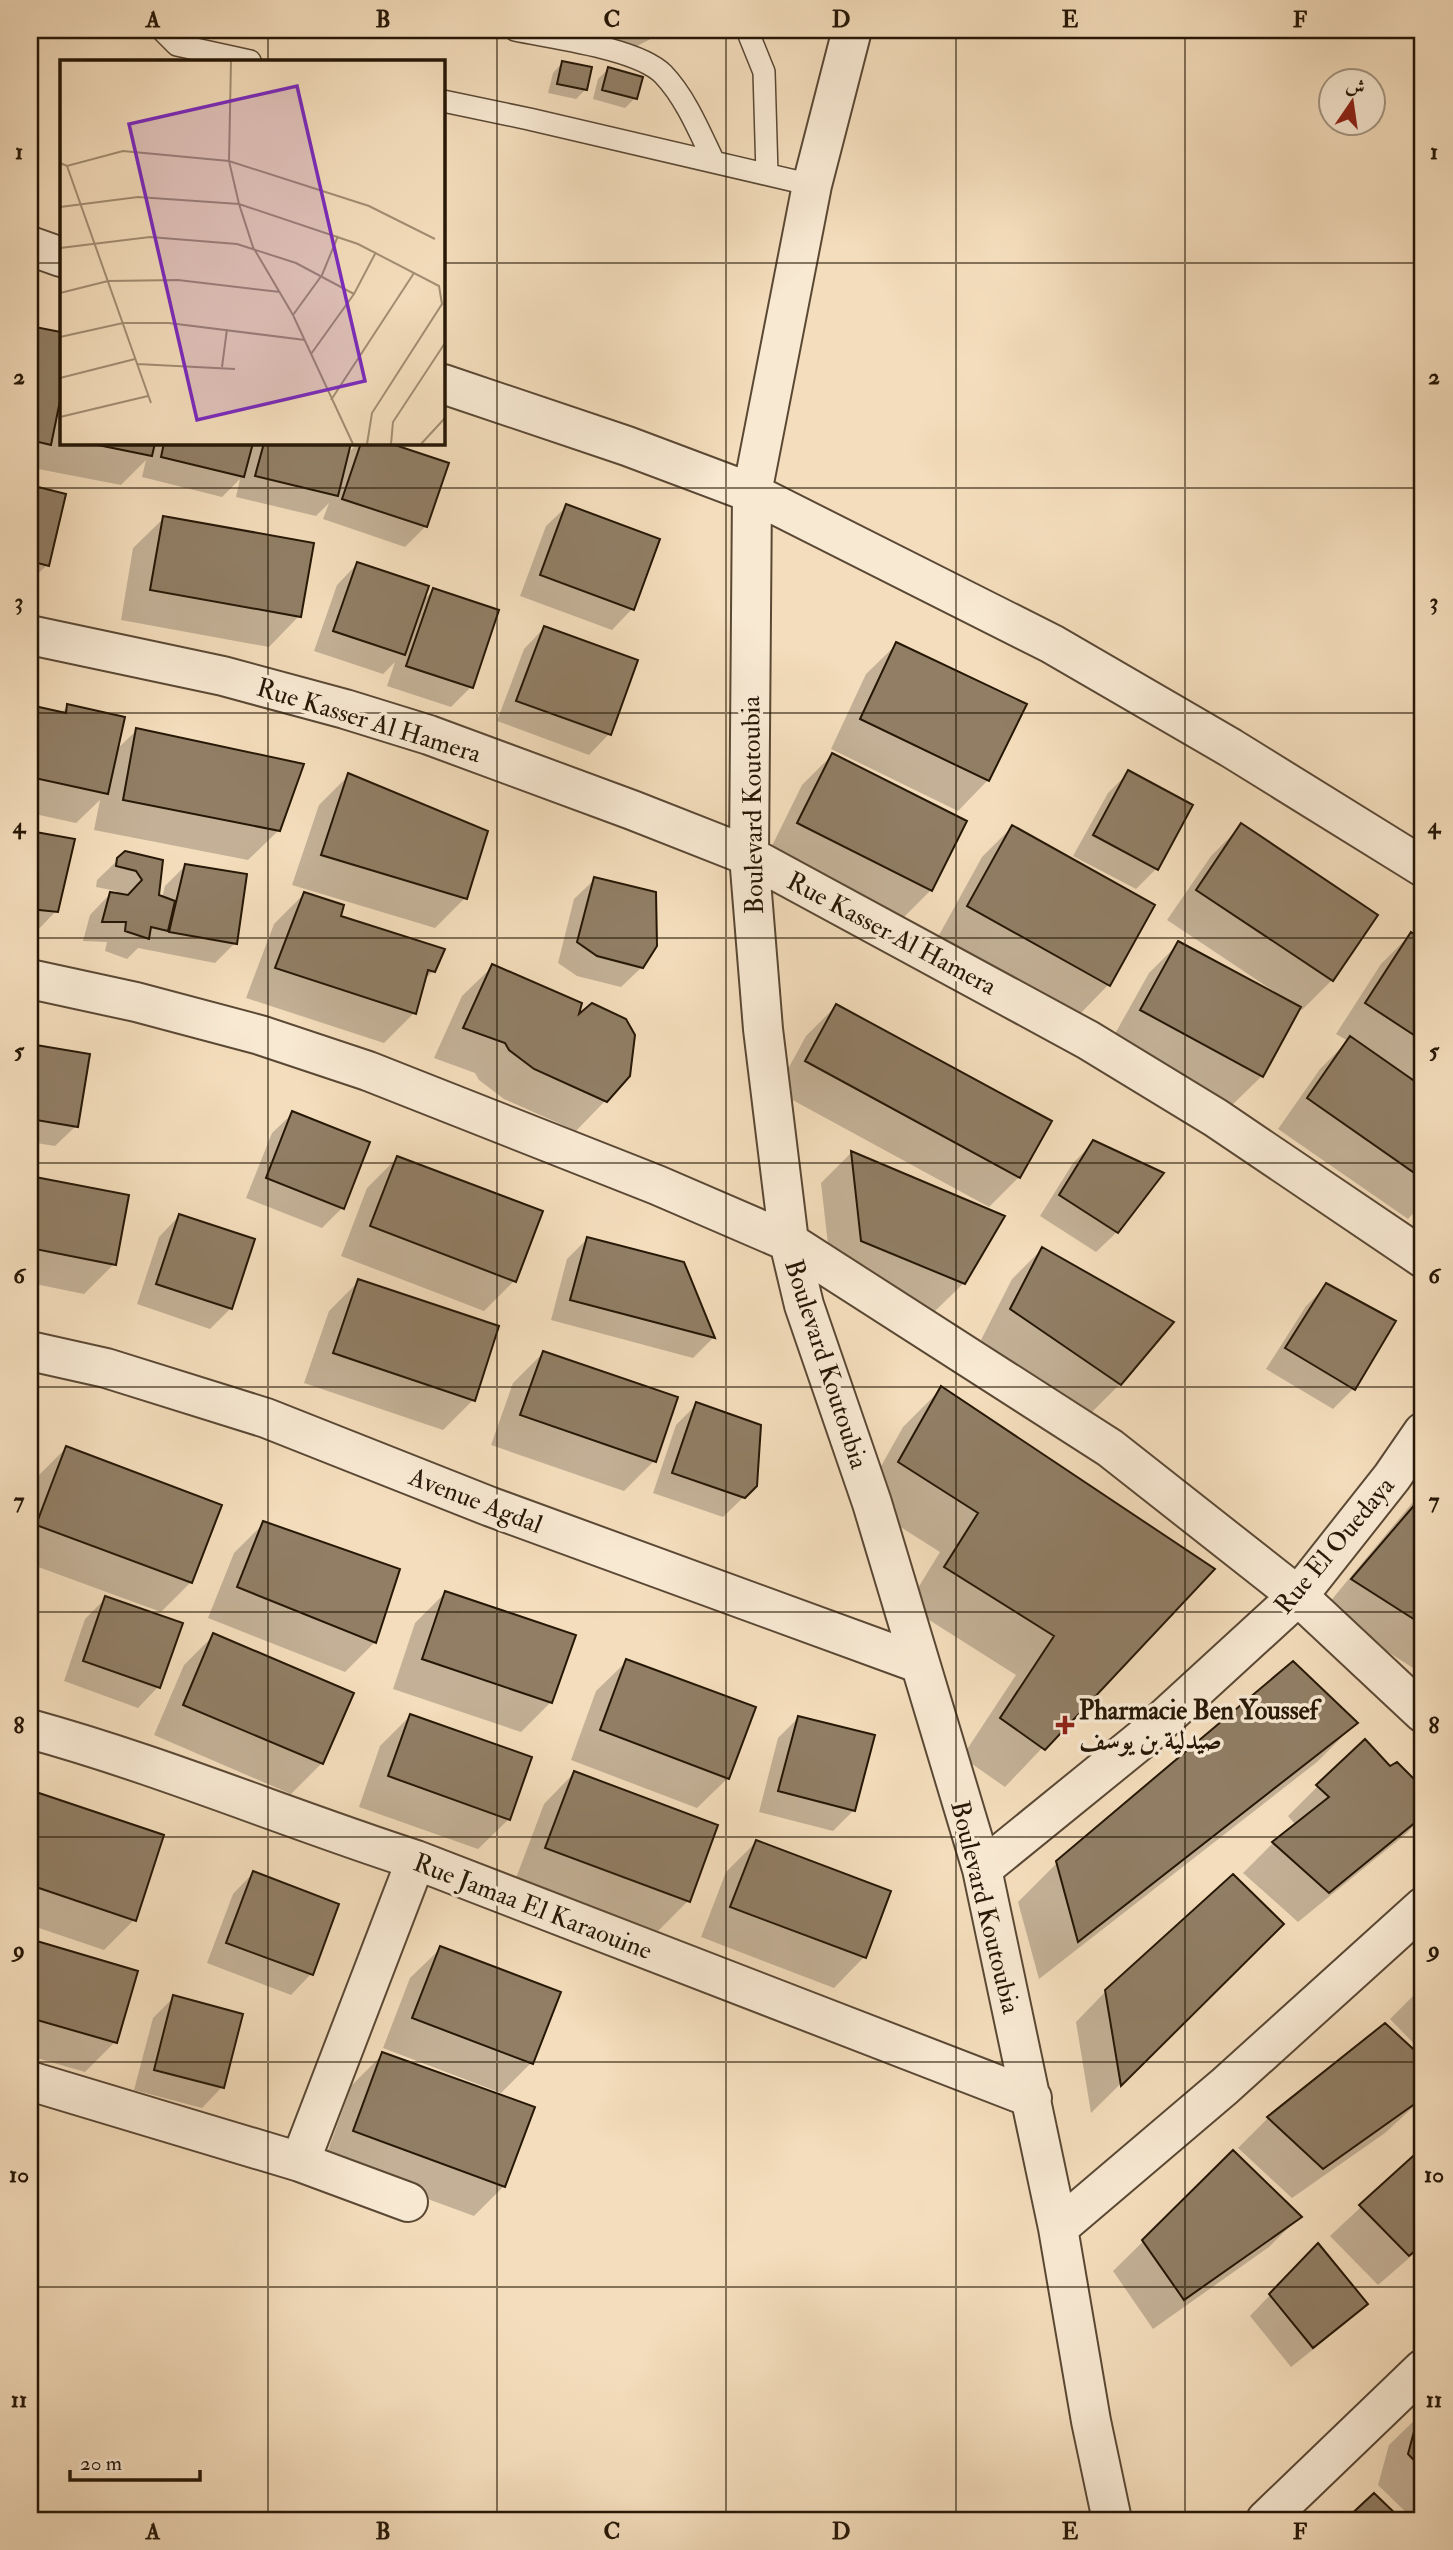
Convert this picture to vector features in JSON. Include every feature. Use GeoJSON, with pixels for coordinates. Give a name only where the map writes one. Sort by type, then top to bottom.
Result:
{"type":"FeatureCollection","features":[{"type":"Feature","properties":{"kind":"street","name":"Boulevard Koutoubia"},"geometry":{"type":"LineString","coordinates":[[852,30],[812,185],[752,493],[749,856],[763,1029],[789,1242],[804,1305],[872,1503],[982,1869],[1058,2228],[1091,2421],[1112,2520]]}},
{"type":"Feature","properties":{"kind":"street"},"geometry":{"type":"LineString","coordinates":[[30,246],[60,257]]}},
{"type":"Feature","properties":{"kind":"street"},"geometry":{"type":"LineString","coordinates":[[444,384],[627,446],[752,493],[1052,644],[1230,748],[1423,867]]}},
{"type":"Feature","properties":{"kind":"street","name":"Rue Kasser Al Hamera"},"geometry":{"type":"LineString","coordinates":[[30,635],[223,676],[357,712],[429,735],[749,856],[1088,1040],[1216,1118],[1423,1258]]}},
{"type":"Feature","properties":{"kind":"street"},"geometry":{"type":"LineString","coordinates":[[30,978],[136,1002],[260,1035],[368,1071],[657,1185],[789,1242],[1110,1448],[1298,1596],[1423,1713]]}},
{"type":"Feature","properties":{"kind":"street","name":"Avenue Agdal"},"geometry":{"type":"LineString","coordinates":[[30,1351],[106,1368],[266,1418],[491,1507],[918,1663]]}},
{"type":"Feature","properties":{"kind":"street","name":"Rue El Ouedaya"},"geometry":{"type":"LineString","coordinates":[[982,1869],[1142,1739],[1298,1596],[1392,1477],[1423,1432]]}},
{"type":"Feature","properties":{"kind":"street","name":"Rue Jamaa El Karaouine"},"geometry":{"type":"LineString","coordinates":[[30,1729],[170,1772],[331,1833],[416,1860],[1032,2098]]}},
{"type":"Feature","properties":{"kind":"street"},"geometry":{"type":"LineString","coordinates":[[300,2162],[416,1860]]}},
{"type":"Feature","properties":{"kind":"street"},"geometry":{"type":"LineString","coordinates":[[1058,2228],[1225,2086],[1423,1906]]}},
{"type":"Feature","properties":{"kind":"street"},"geometry":{"type":"LineString","coordinates":[[30,2081],[300,2162],[408,2202]]}},
{"type":"Feature","properties":{"kind":"street"},"geometry":{"type":"LineString","coordinates":[[1266,2520],[1423,2369]]}},
{"type":"Feature","properties":{"kind":"lane"},"geometry":{"type":"LineString","coordinates":[[162,30],[177,45],[245,60]]}},
{"type":"Feature","properties":{"kind":"lane"},"geometry":{"type":"LineString","coordinates":[[515,30],[619,52],[662,73],[686,107],[715,162]]}},
{"type":"Feature","properties":{"kind":"lane"},"geometry":{"type":"LineString","coordinates":[[609,30],[619,52]]}},
{"type":"Feature","properties":{"kind":"lane"},"geometry":{"type":"LineString","coordinates":[[747,30],[764,72],[767,174]]}},
{"type":"Feature","properties":{"kind":"lane"},"geometry":{"type":"LineString","coordinates":[[444,101],[812,185]]}},
{"type":"Feature","properties":{"kind":"building"},"geometry":{"type":"Polygon","coordinates":[[[562,61],[592,67],[587,90],[557,84],[562,61]]]}},
{"type":"Feature","properties":{"kind":"building"},"geometry":{"type":"Polygon","coordinates":[[[608,67],[643,77],[637,99],[602,90],[608,67]]]}},
{"type":"Feature","properties":{"kind":"building"},"geometry":{"type":"Polygon","coordinates":[[[30,326],[60,332],[60,401],[51,445],[30,440],[30,326]]]}},
{"type":"Feature","properties":{"kind":"building"},"geometry":{"type":"Polygon","coordinates":[[[93,444],[155,444],[152,456],[93,444]]]}},
{"type":"Feature","properties":{"kind":"building"},"geometry":{"type":"Polygon","coordinates":[[[164,444],[253,444],[244,477],[161,457],[164,444]]]}},
{"type":"Feature","properties":{"kind":"building"},"geometry":{"type":"Polygon","coordinates":[[[264,444],[351,444],[338,496],[255,476],[264,444]]]}},
{"type":"Feature","properties":{"kind":"building"},"geometry":{"type":"Polygon","coordinates":[[[361,444],[392,444],[449,463],[427,527],[342,499],[361,444]]]}},
{"type":"Feature","properties":{"kind":"building"},"geometry":{"type":"Polygon","coordinates":[[[30,485],[66,494],[49,566],[30,561],[30,485]]]}},
{"type":"Feature","properties":{"kind":"building"},"geometry":{"type":"Polygon","coordinates":[[[566,504],[660,539],[634,610],[540,575],[566,504]]]}},
{"type":"Feature","properties":{"kind":"building"},"geometry":{"type":"Polygon","coordinates":[[[163,516],[314,543],[301,617],[150,590],[163,516]]]}},
{"type":"Feature","properties":{"kind":"building"},"geometry":{"type":"Polygon","coordinates":[[[357,562],[429,586],[405,655],[333,631],[357,562]]]}},
{"type":"Feature","properties":{"kind":"building"},"geometry":{"type":"Polygon","coordinates":[[[433,588],[499,610],[473,688],[406,666],[433,588]]]}},
{"type":"Feature","properties":{"kind":"building"},"geometry":{"type":"Polygon","coordinates":[[[544,626],[638,660],[611,735],[516,701],[544,626]]]}},
{"type":"Feature","properties":{"kind":"building"},"geometry":{"type":"Polygon","coordinates":[[[896,642],[1027,704],[989,781],[860,719],[896,642]]]}},
{"type":"Feature","properties":{"kind":"building"},"geometry":{"type":"Polygon","coordinates":[[[67,704],[125,717],[108,794],[30,777],[30,705],[66,713],[67,704]]]}},
{"type":"Feature","properties":{"kind":"building"},"geometry":{"type":"Polygon","coordinates":[[[136,728],[304,764],[280,831],[123,800],[136,728]]]}},
{"type":"Feature","properties":{"kind":"building"},"geometry":{"type":"Polygon","coordinates":[[[832,753],[967,821],[932,891],[797,823],[832,753]]]}},
{"type":"Feature","properties":{"kind":"building"},"geometry":{"type":"Polygon","coordinates":[[[1128,770],[1193,805],[1158,870],[1093,835],[1128,770]]]}},
{"type":"Feature","properties":{"kind":"building"},"geometry":{"type":"Polygon","coordinates":[[[348,773],[488,831],[467,899],[321,855],[348,773]]]}},
{"type":"Feature","properties":{"kind":"building"},"geometry":{"type":"Polygon","coordinates":[[[1241,823],[1378,915],[1333,981],[1196,890],[1241,823]]]}},
{"type":"Feature","properties":{"kind":"building"},"geometry":{"type":"Polygon","coordinates":[[[1012,825],[1155,905],[1110,986],[967,906],[1012,825]]]}},
{"type":"Feature","properties":{"kind":"building"},"geometry":{"type":"Polygon","coordinates":[[[30,831],[75,839],[58,912],[30,909],[30,831]]]}},
{"type":"Feature","properties":{"kind":"building"},"geometry":{"type":"Polygon","coordinates":[[[125,851],[163,860],[159,895],[175,901],[168,931],[151,927],[149,939],[125,931],[126,922],[102,922],[110,892],[128,895],[142,880],[136,871],[116,866],[117,858],[125,851]]]}},
{"type":"Feature","properties":{"kind":"building"},"geometry":{"type":"Polygon","coordinates":[[[185,864],[247,874],[237,944],[169,932],[185,864]]]}},
{"type":"Feature","properties":{"kind":"building"},"geometry":{"type":"Polygon","coordinates":[[[594,877],[656,892],[657,946],[643,968],[597,956],[577,942],[594,877]]]}},
{"type":"Feature","properties":{"kind":"building"},"geometry":{"type":"Polygon","coordinates":[[[304,892],[344,905],[341,916],[445,949],[435,972],[428,970],[416,1014],[275,968],[304,892]]]}},
{"type":"Feature","properties":{"kind":"building"},"geometry":{"type":"Polygon","coordinates":[[[1411,932],[1423,940],[1423,1041],[1365,1003],[1411,932]]]}},
{"type":"Feature","properties":{"kind":"building"},"geometry":{"type":"Polygon","coordinates":[[[1178,941],[1301,1007],[1263,1077],[1140,1010],[1178,941]]]}},
{"type":"Feature","properties":{"kind":"building"},"geometry":{"type":"Polygon","coordinates":[[[492,964],[582,1003],[579,1014],[592,1003],[626,1019],[635,1035],[630,1076],[607,1102],[534,1069],[509,1050],[505,1043],[463,1028],[492,964]]]}},
{"type":"Feature","properties":{"kind":"building"},"geometry":{"type":"Polygon","coordinates":[[[836,1004],[1052,1121],[1020,1178],[805,1061],[836,1004]]]}},
{"type":"Feature","properties":{"kind":"building"},"geometry":{"type":"Polygon","coordinates":[[[1350,1036],[1423,1087],[1423,1179],[1307,1098],[1350,1036]]]}},
{"type":"Feature","properties":{"kind":"building"},"geometry":{"type":"Polygon","coordinates":[[[30,1044],[90,1054],[78,1127],[30,1119],[30,1044]]]}},
{"type":"Feature","properties":{"kind":"building"},"geometry":{"type":"Polygon","coordinates":[[[292,1111],[370,1142],[344,1209],[266,1178],[292,1111]]]}},
{"type":"Feature","properties":{"kind":"building"},"geometry":{"type":"Polygon","coordinates":[[[1093,1140],[1164,1173],[1118,1233],[1059,1195],[1093,1140]]]}},
{"type":"Feature","properties":{"kind":"building"},"geometry":{"type":"Polygon","coordinates":[[[851,1151],[1005,1216],[965,1284],[861,1241],[851,1151]]]}},
{"type":"Feature","properties":{"kind":"building"},"geometry":{"type":"Polygon","coordinates":[[[397,1156],[543,1211],[516,1282],[370,1226],[397,1156]]]}},
{"type":"Feature","properties":{"kind":"building"},"geometry":{"type":"Polygon","coordinates":[[[30,1176],[129,1195],[116,1265],[30,1248],[30,1176]]]}},
{"type":"Feature","properties":{"kind":"building"},"geometry":{"type":"Polygon","coordinates":[[[179,1214],[255,1239],[232,1309],[156,1284],[179,1214]]]}},
{"type":"Feature","properties":{"kind":"building"},"geometry":{"type":"Polygon","coordinates":[[[587,1237],[684,1262],[715,1338],[570,1300],[587,1237]]]}},
{"type":"Feature","properties":{"kind":"building"},"geometry":{"type":"Polygon","coordinates":[[[1042,1247],[1174,1322],[1121,1385],[1010,1309],[1042,1247]]]}},
{"type":"Feature","properties":{"kind":"building"},"geometry":{"type":"Polygon","coordinates":[[[358,1279],[499,1326],[475,1401],[333,1353],[358,1279]]]}},
{"type":"Feature","properties":{"kind":"building"},"geometry":{"type":"Polygon","coordinates":[[[1326,1283],[1396,1321],[1355,1390],[1285,1348],[1326,1283]]]}},
{"type":"Feature","properties":{"kind":"building"},"geometry":{"type":"Polygon","coordinates":[[[543,1351],[678,1397],[656,1462],[520,1415],[543,1351]]]}},
{"type":"Feature","properties":{"kind":"building"},"geometry":{"type":"Polygon","coordinates":[[[941,1386],[1215,1569],[1045,1750],[1000,1718],[1054,1636],[944,1567],[978,1513],[898,1462],[941,1386]]]}},
{"type":"Feature","properties":{"kind":"building"},"geometry":{"type":"Polygon","coordinates":[[[696,1402],[761,1425],[757,1486],[745,1498],[672,1473],[696,1402]]]}},
{"type":"Feature","properties":{"kind":"building"},"geometry":{"type":"Polygon","coordinates":[[[66,1446],[222,1505],[192,1583],[36,1525],[66,1446]]]}},
{"type":"Feature","properties":{"kind":"building"},"geometry":{"type":"Polygon","coordinates":[[[1423,1495],[1423,1625],[1351,1579],[1423,1495]]]}},
{"type":"Feature","properties":{"kind":"building"},"geometry":{"type":"Polygon","coordinates":[[[263,1521],[400,1569],[376,1643],[237,1587],[263,1521]]]}},
{"type":"Feature","properties":{"kind":"building"},"geometry":{"type":"Polygon","coordinates":[[[445,1591],[576,1635],[552,1703],[422,1659],[445,1591]]]}},
{"type":"Feature","properties":{"kind":"building"},"geometry":{"type":"Polygon","coordinates":[[[105,1596],[183,1623],[160,1688],[83,1661],[105,1596]]]}},
{"type":"Feature","properties":{"kind":"building"},"geometry":{"type":"Polygon","coordinates":[[[213,1633],[354,1693],[323,1764],[183,1705],[213,1633]]]}},
{"type":"Feature","properties":{"kind":"building"},"geometry":{"type":"Polygon","coordinates":[[[626,1659],[756,1707],[729,1779],[600,1730],[626,1659]]]}},
{"type":"Feature","properties":{"kind":"building"},"geometry":{"type":"Polygon","coordinates":[[[1293,1661],[1358,1723],[1078,1942],[1056,1861],[1293,1661]]]}},
{"type":"Feature","properties":{"kind":"building"},"geometry":{"type":"Polygon","coordinates":[[[410,1714],[532,1757],[510,1820],[388,1776],[410,1714]]]}},
{"type":"Feature","properties":{"kind":"building"},"geometry":{"type":"Polygon","coordinates":[[[798,1716],[875,1735],[855,1811],[778,1791],[798,1716]]]}},
{"type":"Feature","properties":{"kind":"building"},"geometry":{"type":"Polygon","coordinates":[[[1365,1739],[1390,1766],[1397,1762],[1423,1788],[1423,1816],[1329,1893],[1272,1842],[1329,1797],[1316,1785],[1365,1739]]]}},
{"type":"Feature","properties":{"kind":"building"},"geometry":{"type":"Polygon","coordinates":[[[574,1771],[718,1825],[690,1902],[545,1848],[574,1771]]]}},
{"type":"Feature","properties":{"kind":"building"},"geometry":{"type":"Polygon","coordinates":[[[30,1790],[164,1835],[136,1921],[30,1885],[30,1790]]]}},
{"type":"Feature","properties":{"kind":"building"},"geometry":{"type":"Polygon","coordinates":[[[756,1840],[891,1891],[866,1958],[730,1907],[756,1840]]]}},
{"type":"Feature","properties":{"kind":"building"},"geometry":{"type":"Polygon","coordinates":[[[253,1871],[339,1904],[313,1975],[226,1943],[253,1871]]]}},
{"type":"Feature","properties":{"kind":"building"},"geometry":{"type":"Polygon","coordinates":[[[1233,1874],[1284,1924],[1121,2086],[1105,1990],[1233,1874]]]}},
{"type":"Feature","properties":{"kind":"building"},"geometry":{"type":"Polygon","coordinates":[[[30,1939],[138,1971],[117,2043],[30,2018],[30,1939]]]}},
{"type":"Feature","properties":{"kind":"building"},"geometry":{"type":"Polygon","coordinates":[[[440,1946],[561,1992],[533,2064],[412,2018],[440,1946]]]}},
{"type":"Feature","properties":{"kind":"building"},"geometry":{"type":"Polygon","coordinates":[[[173,1995],[243,2014],[224,2088],[154,2070],[173,1995]]]}},
{"type":"Feature","properties":{"kind":"building"},"geometry":{"type":"Polygon","coordinates":[[[1385,2023],[1423,2058],[1423,2098],[1323,2169],[1267,2117],[1385,2023]]]}},
{"type":"Feature","properties":{"kind":"building"},"geometry":{"type":"Polygon","coordinates":[[[382,2052],[535,2107],[505,2187],[353,2131],[382,2052]]]}},
{"type":"Feature","properties":{"kind":"building"},"geometry":{"type":"Polygon","coordinates":[[[1423,2147],[1423,2244],[1409,2256],[1359,2205],[1423,2147]]]}},
{"type":"Feature","properties":{"kind":"building"},"geometry":{"type":"Polygon","coordinates":[[[1233,2150],[1302,2217],[1184,2300],[1142,2240],[1233,2150]]]}},
{"type":"Feature","properties":{"kind":"building"},"geometry":{"type":"Polygon","coordinates":[[[1318,2243],[1368,2304],[1313,2348],[1269,2294],[1318,2243]]]}},
{"type":"Feature","properties":{"kind":"building"},"geometry":{"type":"Polygon","coordinates":[[[1423,2410],[1423,2470],[1408,2454],[1419,2413],[1423,2410]]]}},
{"type":"Feature","properties":{"kind":"building"},"geometry":{"type":"Polygon","coordinates":[[[1374,2493],[1402,2520],[1345,2520],[1374,2493]]]}},
{"type":"Feature","properties":{"kind":"place","name":"Pharmacie Ben Youssef صيدلية بن يوسف"},"geometry":{"type":"Point","coordinates":[1065,1725]}}]}
